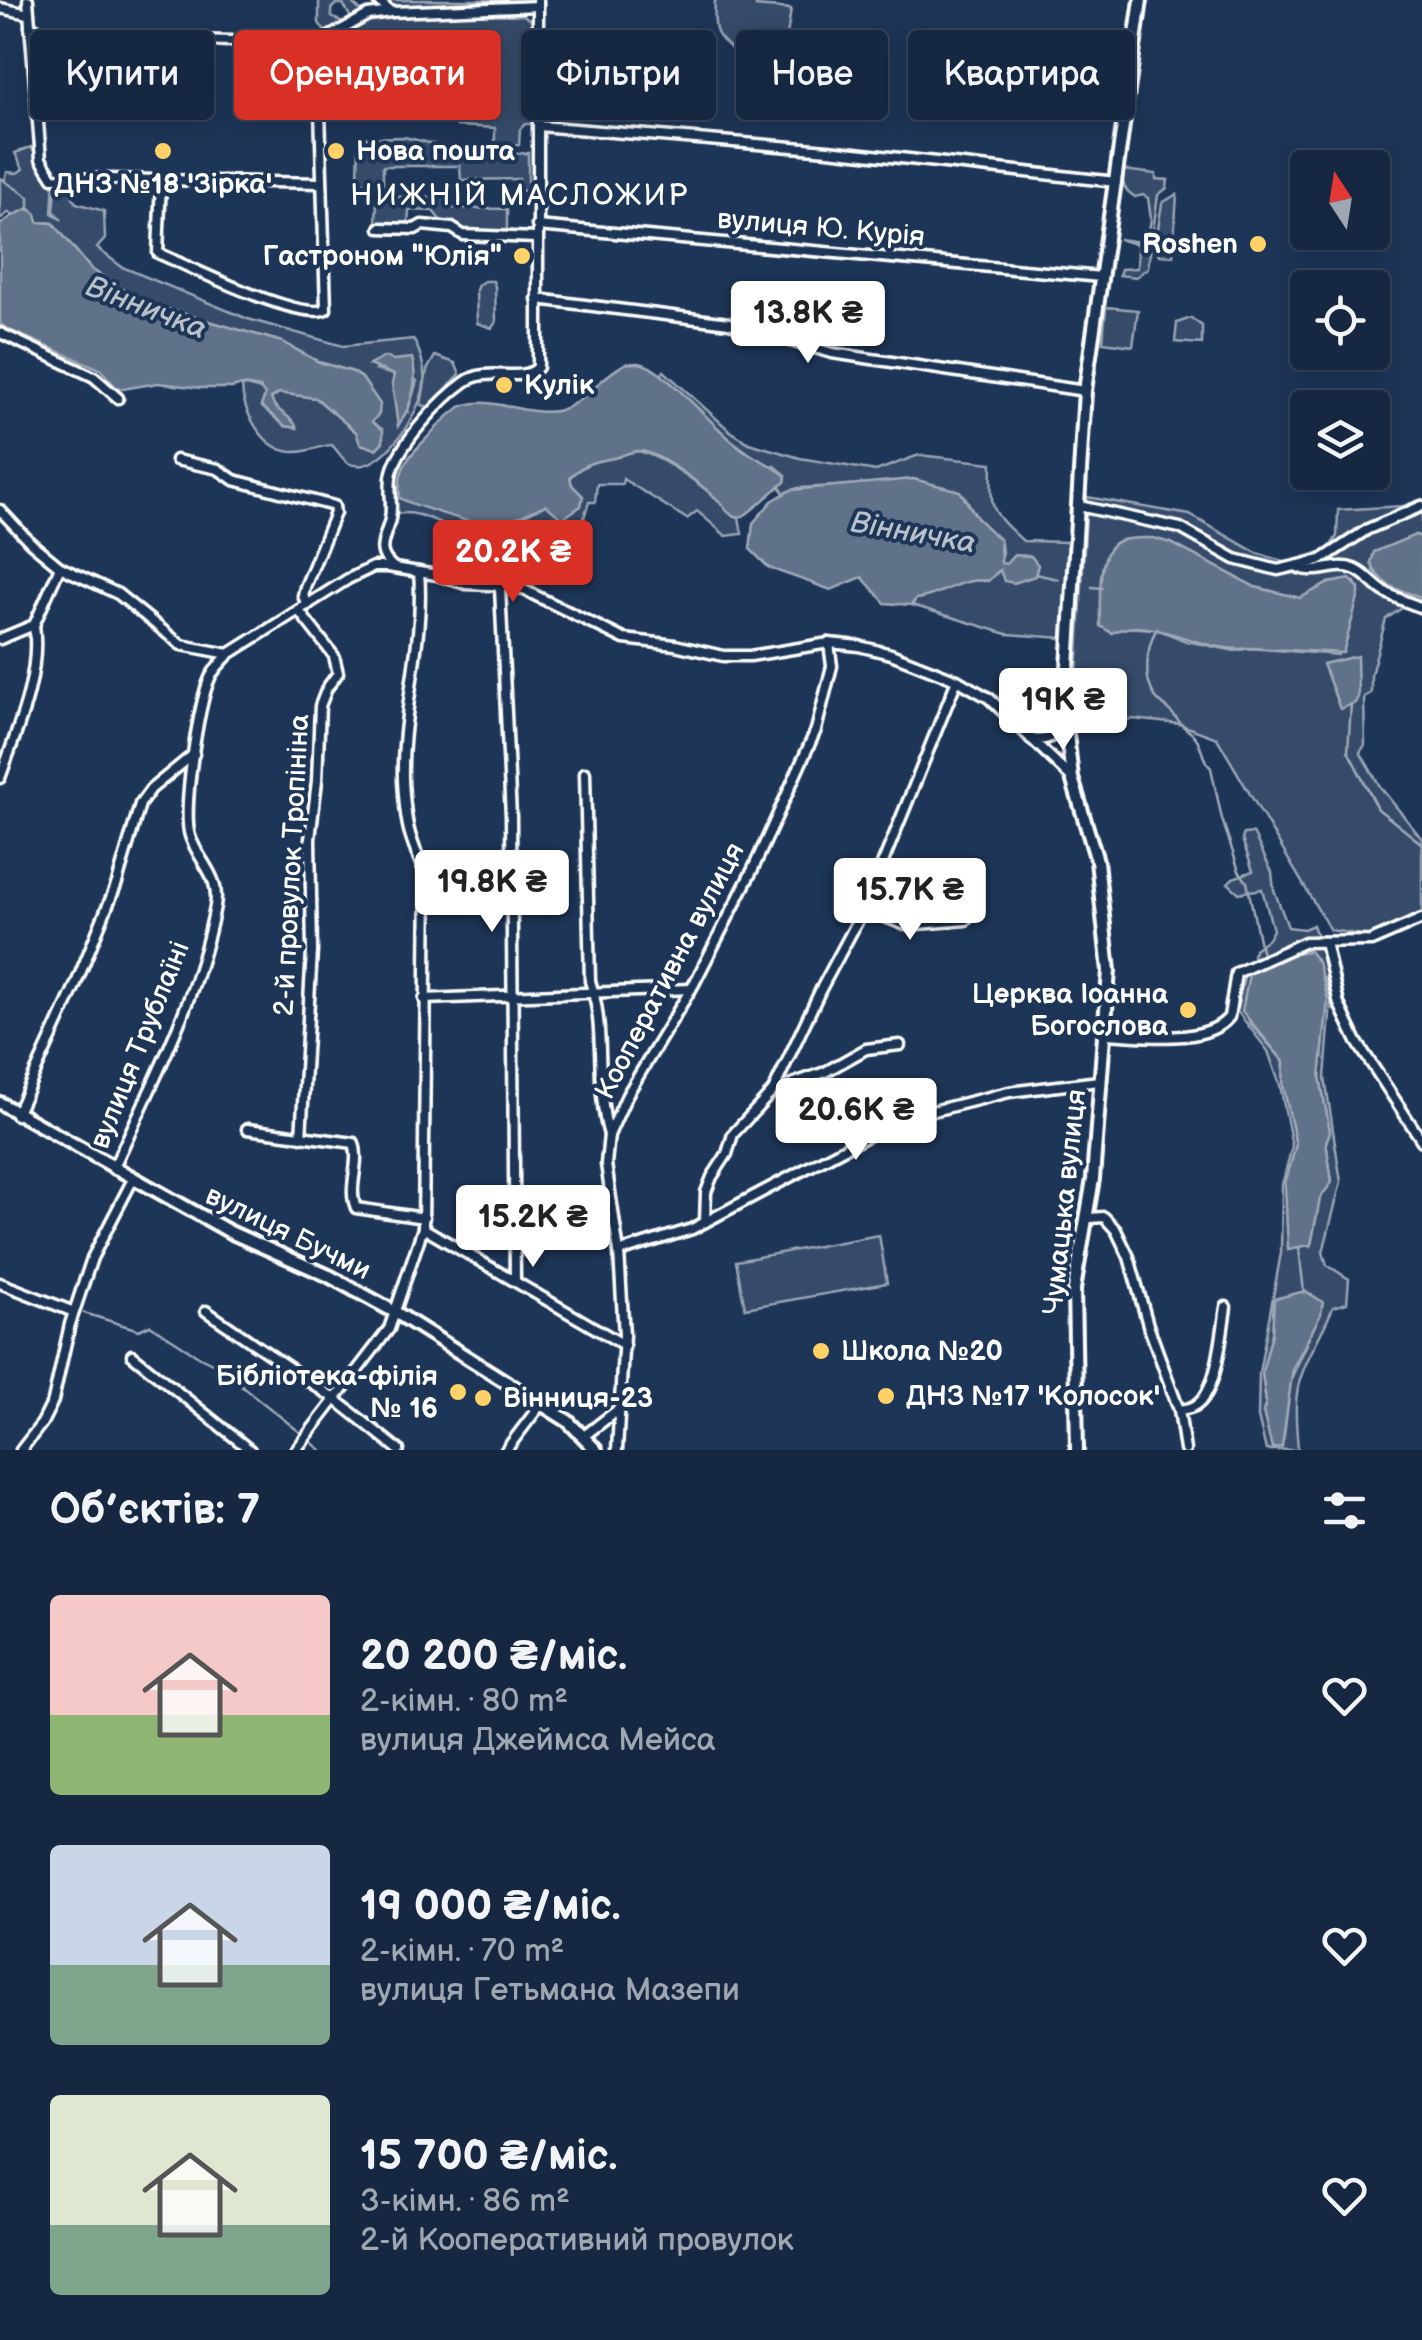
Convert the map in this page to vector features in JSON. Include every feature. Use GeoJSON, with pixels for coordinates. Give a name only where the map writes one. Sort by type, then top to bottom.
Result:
{"type":"FeatureCollection","features":[{"type":"Feature","properties":{"kind":"street"},"geometry":{"type":"LineString","coordinates":[[28,0],[40,159],[53,178],[322,183]]}},
{"type":"Feature","properties":{"kind":"street"},"geometry":{"type":"LineString","coordinates":[[378,0],[391,12]]}},
{"type":"Feature","properties":{"kind":"street","name":"Чумацька вулиця"},"geometry":{"type":"LineString","coordinates":[[1077,1450],[1074,1289],[1089,1218],[1109,972],[1097,860],[1072,778],[1065,716],[1085,391],[1141,0]]}},
{"type":"Feature","properties":{"kind":"street"},"geometry":{"type":"LineString","coordinates":[[341,30],[368,15],[538,3],[538,367],[525,375],[496,373],[463,383],[408,440],[390,482],[391,516],[380,548],[382,558],[397,570]]}},
{"type":"Feature","properties":{"kind":"street"},"geometry":{"type":"LineString","coordinates":[[0,8],[30,14]]}},
{"type":"Feature","properties":{"kind":"street"},"geometry":{"type":"LineString","coordinates":[[30,26],[52,37],[234,41]]}},
{"type":"Feature","properties":{"kind":"street"},"geometry":{"type":"LineString","coordinates":[[161,180],[158,253],[234,287],[319,313],[326,309],[320,120]]}},
{"type":"Feature","properties":{"kind":"street"},"geometry":{"type":"LineString","coordinates":[[538,126],[828,150],[1116,182]]}},
{"type":"Feature","properties":{"kind":"street"},"geometry":{"type":"LineString","coordinates":[[380,228],[415,229],[422,224],[452,228],[463,235],[538,238]]}},
{"type":"Feature","properties":{"kind":"street","name":"вулиця Ю. Курія"},"geometry":{"type":"LineString","coordinates":[[538,226],[1101,278]]}},
{"type":"Feature","properties":{"kind":"street"},"geometry":{"type":"LineString","coordinates":[[537,298],[728,323],[832,353],[1085,391]]}},
{"type":"Feature","properties":{"kind":"street"},"geometry":{"type":"LineString","coordinates":[[0,334],[94,377],[118,398]]}},
{"type":"Feature","properties":{"kind":"street"},"geometry":{"type":"LineString","coordinates":[[176,460],[218,469],[234,480],[334,506],[335,513],[305,587],[304,608]]}},
{"type":"Feature","properties":{"kind":"street"},"geometry":{"type":"LineString","coordinates":[[1079,506],[1180,528],[1236,559],[1278,570],[1321,560],[1368,529],[1422,506]]}},
{"type":"Feature","properties":{"kind":"street"},"geometry":{"type":"LineString","coordinates":[[0,510],[60,567],[118,594],[181,646],[228,654],[348,579],[373,568],[419,572],[466,584],[516,586],[624,638],[723,656],[750,656],[829,643],[891,654],[957,680],[989,698],[1072,778]]}},
{"type":"Feature","properties":{"kind":"street"},"geometry":{"type":"LineString","coordinates":[[1298,567],[1319,571],[1343,566],[1354,569],[1381,590],[1422,608]]}},
{"type":"Feature","properties":{"kind":"street"},"geometry":{"type":"LineString","coordinates":[[0,778],[31,678],[34,625],[60,567]]}},
{"type":"Feature","properties":{"kind":"street"},"geometry":{"type":"LineString","coordinates":[[296,1450],[389,1328],[423,1223],[427,885],[424,866],[410,836],[403,776],[407,692],[418,639],[419,572]]}},
{"type":"Feature","properties":{"kind":"street"},"geometry":{"type":"LineString","coordinates":[[500,588],[511,817],[515,1282]]}},
{"type":"Feature","properties":{"kind":"street","name":"2-й провулок Тропініна"},"geometry":{"type":"LineString","coordinates":[[300,1137],[312,951],[310,839],[320,706],[338,673],[334,656],[304,608]]}},
{"type":"Feature","properties":{"kind":"street"},"geometry":{"type":"LineString","coordinates":[[0,639],[34,625]]}},
{"type":"Feature","properties":{"kind":"street","name":"Кооперативна вулиця"},"geometry":{"type":"LineString","coordinates":[[617,1450],[624,1345],[619,1252],[606,1164],[609,1136],[628,1094],[754,869],[816,730],[832,666],[829,643]]}},
{"type":"Feature","properties":{"kind":"street","name":"вулиця Трублаїні"},"geometry":{"type":"LineString","coordinates":[[113,1168],[180,1022],[216,905],[213,874],[195,846],[188,824],[194,754],[210,678],[228,654]]}},
{"type":"Feature","properties":{"kind":"street"},"geometry":{"type":"LineString","coordinates":[[705,1222],[706,1192],[728,1154],[732,1134],[772,1092],[820,989],[864,909],[957,680]]}},
{"type":"Feature","properties":{"kind":"street"},"geometry":{"type":"LineString","coordinates":[[1030,739],[1043,742],[1052,737],[1065,716]]}},
{"type":"Feature","properties":{"kind":"street"},"geometry":{"type":"LineString","coordinates":[[16,1115],[117,883],[140,804],[151,789],[194,754]]}},
{"type":"Feature","properties":{"kind":"street"},"geometry":{"type":"LineString","coordinates":[[586,774],[590,981],[594,991],[601,1105],[609,1136]]}},
{"type":"Feature","properties":{"kind":"street"},"geometry":{"type":"LineString","coordinates":[[864,909],[906,925],[966,920]]}},
{"type":"Feature","properties":{"kind":"street"},"geometry":{"type":"LineString","coordinates":[[1105,1034],[1196,1035],[1215,1030],[1229,1018],[1236,973],[1305,942],[1371,942],[1422,919]]}},
{"type":"Feature","properties":{"kind":"street"},"geometry":{"type":"LineString","coordinates":[[1325,942],[1338,1004],[1357,1042],[1422,1141]]}},
{"type":"Feature","properties":{"kind":"street"},"geometry":{"type":"LineString","coordinates":[[424,999],[690,989]]}},
{"type":"Feature","properties":{"kind":"street"},"geometry":{"type":"LineString","coordinates":[[772,1092],[825,1072],[866,1049],[900,1045]]}},
{"type":"Feature","properties":{"kind":"street"},"geometry":{"type":"LineString","coordinates":[[619,1252],[705,1222],[873,1133],[917,1114],[1009,1092],[1099,1082]]}},
{"type":"Feature","properties":{"kind":"street","name":"вулиця Бучми"},"geometry":{"type":"LineString","coordinates":[[0,1103],[230,1232],[329,1276],[395,1312],[542,1404],[596,1450]]}},
{"type":"Feature","properties":{"kind":"street"},"geometry":{"type":"LineString","coordinates":[[247,1129],[354,1143],[357,1151],[352,1195],[356,1208],[423,1223],[624,1345]]}},
{"type":"Feature","properties":{"kind":"street","name":"вулиця Трублаїні"},"geometry":{"type":"LineString","coordinates":[[21,1450],[53,1401],[74,1312],[92,1258],[133,1180]]}},
{"type":"Feature","properties":{"kind":"street"},"geometry":{"type":"LineString","coordinates":[[1089,1218],[1104,1218],[1123,1241],[1179,1410],[1185,1450]]}},
{"type":"Feature","properties":{"kind":"street"},"geometry":{"type":"LineString","coordinates":[[0,1283],[74,1312]]}},
{"type":"Feature","properties":{"kind":"street"},"geometry":{"type":"LineString","coordinates":[[1179,1410],[1200,1404],[1206,1395],[1226,1307]]}},
{"type":"Feature","properties":{"kind":"street"},"geometry":{"type":"LineString","coordinates":[[206,1311],[335,1399],[400,1450]]}},
{"type":"Feature","properties":{"kind":"street"},"geometry":{"type":"LineString","coordinates":[[132,1355],[250,1450]]}},
{"type":"Feature","properties":{"kind":"street"},"geometry":{"type":"LineString","coordinates":[[506,1450],[542,1404]]}},
{"type":"Feature","properties":{"kind":"street"},"geometry":{"type":"LineString","coordinates":[[584,1436],[620,1408]]}},
{"type":"Feature","properties":{"kind":"shaded area"},"geometry":{"type":"Polygon","coordinates":[[[319,0],[349,0],[363,13],[351,18],[343,4],[336,4],[331,9],[332,17],[344,23],[324,30],[319,23],[319,0]]]}},
{"type":"Feature","properties":{"kind":"shaded area"},"geometry":{"type":"Polygon","coordinates":[[[378,0],[525,0],[518,5],[391,11],[378,0]]]}},
{"type":"Feature","properties":{"kind":"shaded area"},"geometry":{"type":"Polygon","coordinates":[[[715,0],[756,0],[756,6],[791,9],[788,30],[736,30],[736,54],[720,38],[715,26],[715,0]]]}},
{"type":"Feature","properties":{"kind":"shaded area"},"geometry":{"type":"Polygon","coordinates":[[[523,15],[533,21],[533,30],[521,30],[521,120],[533,120],[533,124],[520,129],[519,145],[495,146],[495,128],[457,126],[457,120],[501,120],[501,30],[350,28],[374,17],[523,15]]]}},
{"type":"Feature","properties":{"kind":"shaded area"},"geometry":{"type":"Polygon","coordinates":[[[404,137],[446,147],[460,157],[528,153],[528,190],[520,191],[519,179],[461,180],[460,166],[383,166],[383,186],[358,182],[359,138],[404,137]]]}},
{"type":"Feature","properties":{"kind":"shaded area"},"geometry":{"type":"Polygon","coordinates":[[[31,147],[54,181],[52,213],[62,220],[54,211],[56,191],[63,188],[70,191],[76,203],[104,211],[105,239],[97,248],[122,267],[248,319],[343,346],[413,339],[422,360],[424,384],[416,410],[398,439],[374,461],[361,465],[348,463],[332,445],[292,452],[272,444],[250,417],[242,385],[265,391],[285,426],[296,427],[271,399],[279,393],[316,398],[356,432],[375,427],[371,422],[370,391],[362,378],[319,362],[282,342],[143,302],[91,269],[53,223],[38,222],[29,209],[12,216],[9,212],[0,219],[0,178],[5,180],[7,172],[23,169],[15,153],[31,147]],[[385,357],[375,370],[394,375],[408,411],[417,381],[385,357]]]}},
{"type":"Feature","properties":{"kind":"shaded area"},"geometry":{"type":"Polygon","coordinates":[[[1123,170],[1156,174],[1156,179],[1168,180],[1167,188],[1158,195],[1148,268],[1136,277],[1119,275],[1121,269],[1137,268],[1138,245],[1119,239],[1147,243],[1151,219],[1148,198],[1135,197],[1128,191],[1123,183],[1123,170]]]}},
{"type":"Feature","properties":{"kind":"shaded area"},"geometry":{"type":"Polygon","coordinates":[[[1177,194],[1173,256],[1160,255],[1155,248],[1162,203],[1177,194]]]}},
{"type":"Feature","properties":{"kind":"shaded area"},"geometry":{"type":"Polygon","coordinates":[[[377,196],[444,198],[451,208],[507,209],[507,235],[457,231],[433,211],[409,210],[408,226],[376,226],[377,196]]]}},
{"type":"Feature","properties":{"kind":"shaded area"},"geometry":{"type":"Polygon","coordinates":[[[484,281],[493,281],[495,286],[496,322],[492,328],[477,323],[476,290],[484,281]]]}},
{"type":"Feature","properties":{"kind":"shaded area"},"geometry":{"type":"Polygon","coordinates":[[[1106,307],[1138,310],[1133,346],[1103,342],[1106,307]]]}},
{"type":"Feature","properties":{"kind":"shaded area"},"geometry":{"type":"Polygon","coordinates":[[[1191,318],[1202,326],[1202,344],[1175,342],[1177,323],[1191,318]]]}},
{"type":"Feature","properties":{"kind":"shaded area"},"geometry":{"type":"Polygon","coordinates":[[[435,356],[455,363],[460,374],[429,407],[421,405],[427,370],[435,356]]]}},
{"type":"Feature","properties":{"kind":"shaded area"},"geometry":{"type":"Polygon","coordinates":[[[664,371],[729,430],[749,443],[800,458],[876,471],[919,455],[992,463],[994,508],[1023,541],[1071,542],[1063,638],[1007,634],[912,605],[916,599],[959,583],[984,581],[1002,553],[1001,543],[977,518],[964,495],[913,479],[798,488],[784,493],[779,486],[786,475],[775,466],[765,465],[715,428],[661,375],[664,371]]]}},
{"type":"Feature","properties":{"kind":"shaded area"},"geometry":{"type":"Polygon","coordinates":[[[639,451],[669,464],[715,497],[739,517],[742,534],[726,536],[697,511],[687,519],[623,479],[622,484],[597,484],[595,502],[589,502],[577,539],[551,532],[530,519],[497,535],[477,538],[423,516],[391,516],[391,487],[399,486],[400,498],[418,505],[476,522],[503,524],[556,497],[572,485],[570,477],[586,466],[639,451]]]}},
{"type":"Feature","properties":{"kind":"shaded area"},"geometry":{"type":"Polygon","coordinates":[[[1087,497],[1190,515],[1257,553],[1287,563],[1329,549],[1337,536],[1338,510],[1403,506],[1422,499],[1422,537],[1415,535],[1373,570],[1390,588],[1422,597],[1422,603],[1414,600],[1386,619],[1371,675],[1371,693],[1364,697],[1365,745],[1360,752],[1381,788],[1422,839],[1422,913],[1369,936],[1330,930],[1217,738],[1179,724],[1133,719],[1074,725],[1087,497]],[[1171,543],[1124,627],[1157,629],[1186,641],[1235,651],[1250,648],[1338,655],[1359,594],[1355,582],[1329,583],[1300,598],[1255,587],[1171,543]]]}},
{"type":"Feature","properties":{"kind":"shaded area"},"geometry":{"type":"Polygon","coordinates":[[[1253,833],[1272,872],[1274,890],[1288,927],[1304,929],[1313,925],[1317,936],[1259,958],[1253,957],[1254,949],[1273,930],[1262,889],[1239,893],[1228,883],[1253,871],[1242,839],[1244,834],[1253,833]]]}},
{"type":"Feature","properties":{"kind":"shaded area"},"geometry":{"type":"Polygon","coordinates":[[[1306,946],[1318,946],[1324,952],[1331,1001],[1325,1078],[1341,1182],[1323,1252],[1327,1265],[1349,1279],[1347,1303],[1333,1307],[1299,1383],[1298,1450],[1266,1450],[1258,1417],[1259,1373],[1281,1253],[1282,1185],[1292,1146],[1280,1085],[1268,1051],[1237,1011],[1245,973],[1306,946]],[[1295,953],[1249,975],[1249,1022],[1284,1062],[1283,1084],[1296,1145],[1285,1184],[1311,1245],[1320,1198],[1332,1182],[1326,1142],[1330,1131],[1320,1077],[1328,999],[1325,979],[1295,953]],[[1272,1334],[1262,1372],[1266,1403],[1263,1412],[1284,1436],[1290,1381],[1307,1344],[1272,1334]]]}},
{"type":"Feature","properties":{"kind":"shaded area"},"geometry":{"type":"Polygon","coordinates":[[[879,1235],[887,1283],[745,1308],[736,1261],[879,1235]]]}},
{"type":"Feature","properties":{"kind":"water"},"geometry":{"type":"Polygon","coordinates":[[[29,208],[38,222],[53,223],[91,269],[143,302],[282,342],[319,362],[353,372],[362,378],[380,404],[379,414],[372,422],[383,430],[383,442],[376,449],[360,444],[356,432],[316,398],[279,393],[271,398],[297,428],[285,426],[261,406],[265,395],[260,388],[158,383],[116,387],[100,369],[9,330],[0,324],[0,225],[29,208]]]}},
{"type":"Feature","properties":{"kind":"water"},"geometry":{"type":"Polygon","coordinates":[[[385,357],[412,358],[414,367],[413,394],[398,426],[394,375],[369,365],[385,357]]]}},
{"type":"Feature","properties":{"kind":"water"},"geometry":{"type":"Polygon","coordinates":[[[627,363],[643,364],[665,378],[739,447],[786,476],[785,482],[746,514],[736,516],[682,472],[659,457],[637,451],[576,471],[570,477],[583,496],[581,506],[562,519],[546,505],[506,522],[486,525],[400,498],[401,474],[407,461],[456,410],[480,403],[550,412],[563,409],[627,363]]]}},
{"type":"Feature","properties":{"kind":"water"},"geometry":{"type":"Polygon","coordinates":[[[913,479],[960,491],[977,518],[1000,540],[1001,563],[1006,564],[1014,555],[1031,556],[1038,565],[1035,576],[1014,583],[1004,581],[1000,570],[988,581],[961,584],[916,599],[911,605],[885,603],[862,577],[831,590],[769,568],[750,549],[753,523],[772,501],[791,490],[913,479]]]}},
{"type":"Feature","properties":{"kind":"water"},"geometry":{"type":"Polygon","coordinates":[[[1415,535],[1422,537],[1422,597],[1385,582],[1371,563],[1374,552],[1415,535]]]}},
{"type":"Feature","properties":{"kind":"water"},"geometry":{"type":"Polygon","coordinates":[[[1153,538],[1171,543],[1255,587],[1300,598],[1329,583],[1350,579],[1359,588],[1359,594],[1343,653],[1232,649],[1144,628],[1112,633],[1100,626],[1106,555],[1119,541],[1153,538]]]}},
{"type":"Feature","properties":{"kind":"water"},"geometry":{"type":"Polygon","coordinates":[[[1357,656],[1358,697],[1355,703],[1340,709],[1323,664],[1357,656]]]}},
{"type":"Feature","properties":{"kind":"water"},"geometry":{"type":"Polygon","coordinates":[[[1309,951],[1318,962],[1328,999],[1320,1077],[1330,1132],[1326,1142],[1332,1182],[1320,1198],[1311,1245],[1288,1249],[1285,1184],[1296,1145],[1283,1084],[1284,1062],[1242,1011],[1249,974],[1295,953],[1309,951]]]}},
{"type":"Feature","properties":{"kind":"water"},"geometry":{"type":"Polygon","coordinates":[[[1305,1291],[1323,1302],[1321,1314],[1293,1368],[1282,1447],[1272,1448],[1263,1412],[1266,1403],[1262,1372],[1272,1334],[1274,1299],[1305,1291]]]}},
{"type":"Feature","properties":{"kind":"waterway","name":"Вінничка"},"geometry":{"type":"LineString","coordinates":[[0,178],[29,197],[29,210]]}},
{"type":"Feature","properties":{"kind":"waterway","name":"Вінничка"},"geometry":{"type":"LineString","coordinates":[[1035,574],[1058,579]]}},
{"type":"Feature","properties":{"kind":"waterway"},"geometry":{"type":"LineString","coordinates":[[1092,587],[1102,588]]}},
{"type":"Feature","properties":{"kind":"waterway"},"geometry":{"type":"LineString","coordinates":[[1157,628],[1148,655],[1150,686],[1160,702],[1197,739],[1211,768],[1222,819],[1239,871],[1247,882],[1262,955]]}},
{"type":"Feature","properties":{"kind":"waterway"},"geometry":{"type":"LineString","coordinates":[[1351,704],[1348,751],[1378,809],[1422,844]]}},
{"type":"Feature","properties":{"kind":"waterway"},"geometry":{"type":"LineString","coordinates":[[1299,1247],[1304,1293]]}},
{"type":"Feature","properties":{"kind":"waterway"},"geometry":{"type":"LineString","coordinates":[[0,1277],[18,1286]]}},
{"type":"Feature","properties":{"kind":"waterway"},"geometry":{"type":"LineString","coordinates":[[84,1313],[139,1330],[150,1325],[241,1377],[242,1386],[301,1433]]}},
{"type":"Feature","properties":{"kind":"waterway"},"geometry":{"type":"LineString","coordinates":[[310,1441],[321,1450]]}},
{"type":"Feature","properties":{"kind":"place","name":"ДНЗ №18 'Зірка'"},"geometry":{"type":"Point","coordinates":[163,151]}},
{"type":"Feature","properties":{"kind":"place","name":"Нова пошта"},"geometry":{"type":"Point","coordinates":[336,151]}},
{"type":"Feature","properties":{"kind":"place","name":"Roshen"},"geometry":{"type":"Point","coordinates":[1258,244]}},
{"type":"Feature","properties":{"kind":"place","name":"Гастроном \"Юлія\""},"geometry":{"type":"Point","coordinates":[522,256]}},
{"type":"Feature","properties":{"kind":"place","name":"Кулік"},"geometry":{"type":"Point","coordinates":[504,385]}},
{"type":"Feature","properties":{"kind":"place","name":"Церква Іоанна Богослова"},"geometry":{"type":"Point","coordinates":[1188,1010]}},
{"type":"Feature","properties":{"kind":"place","name":"Школа №20"},"geometry":{"type":"Point","coordinates":[821,1351]}},
{"type":"Feature","properties":{"kind":"place","name":"Бібліотека-філія № 16"},"geometry":{"type":"Point","coordinates":[458,1392]}},
{"type":"Feature","properties":{"kind":"place","name":"ДНЗ №17 'Колосок'"},"geometry":{"type":"Point","coordinates":[886,1396]}},
{"type":"Feature","properties":{"kind":"place","name":"Вінниця-23"},"geometry":{"type":"Point","coordinates":[483,1398]}},
{"type":"Feature","properties":{"kind":"district","name":"НИЖНІЙ МАСЛОЖИР"},"geometry":{"type":"Point","coordinates":[520,196]}}]}
